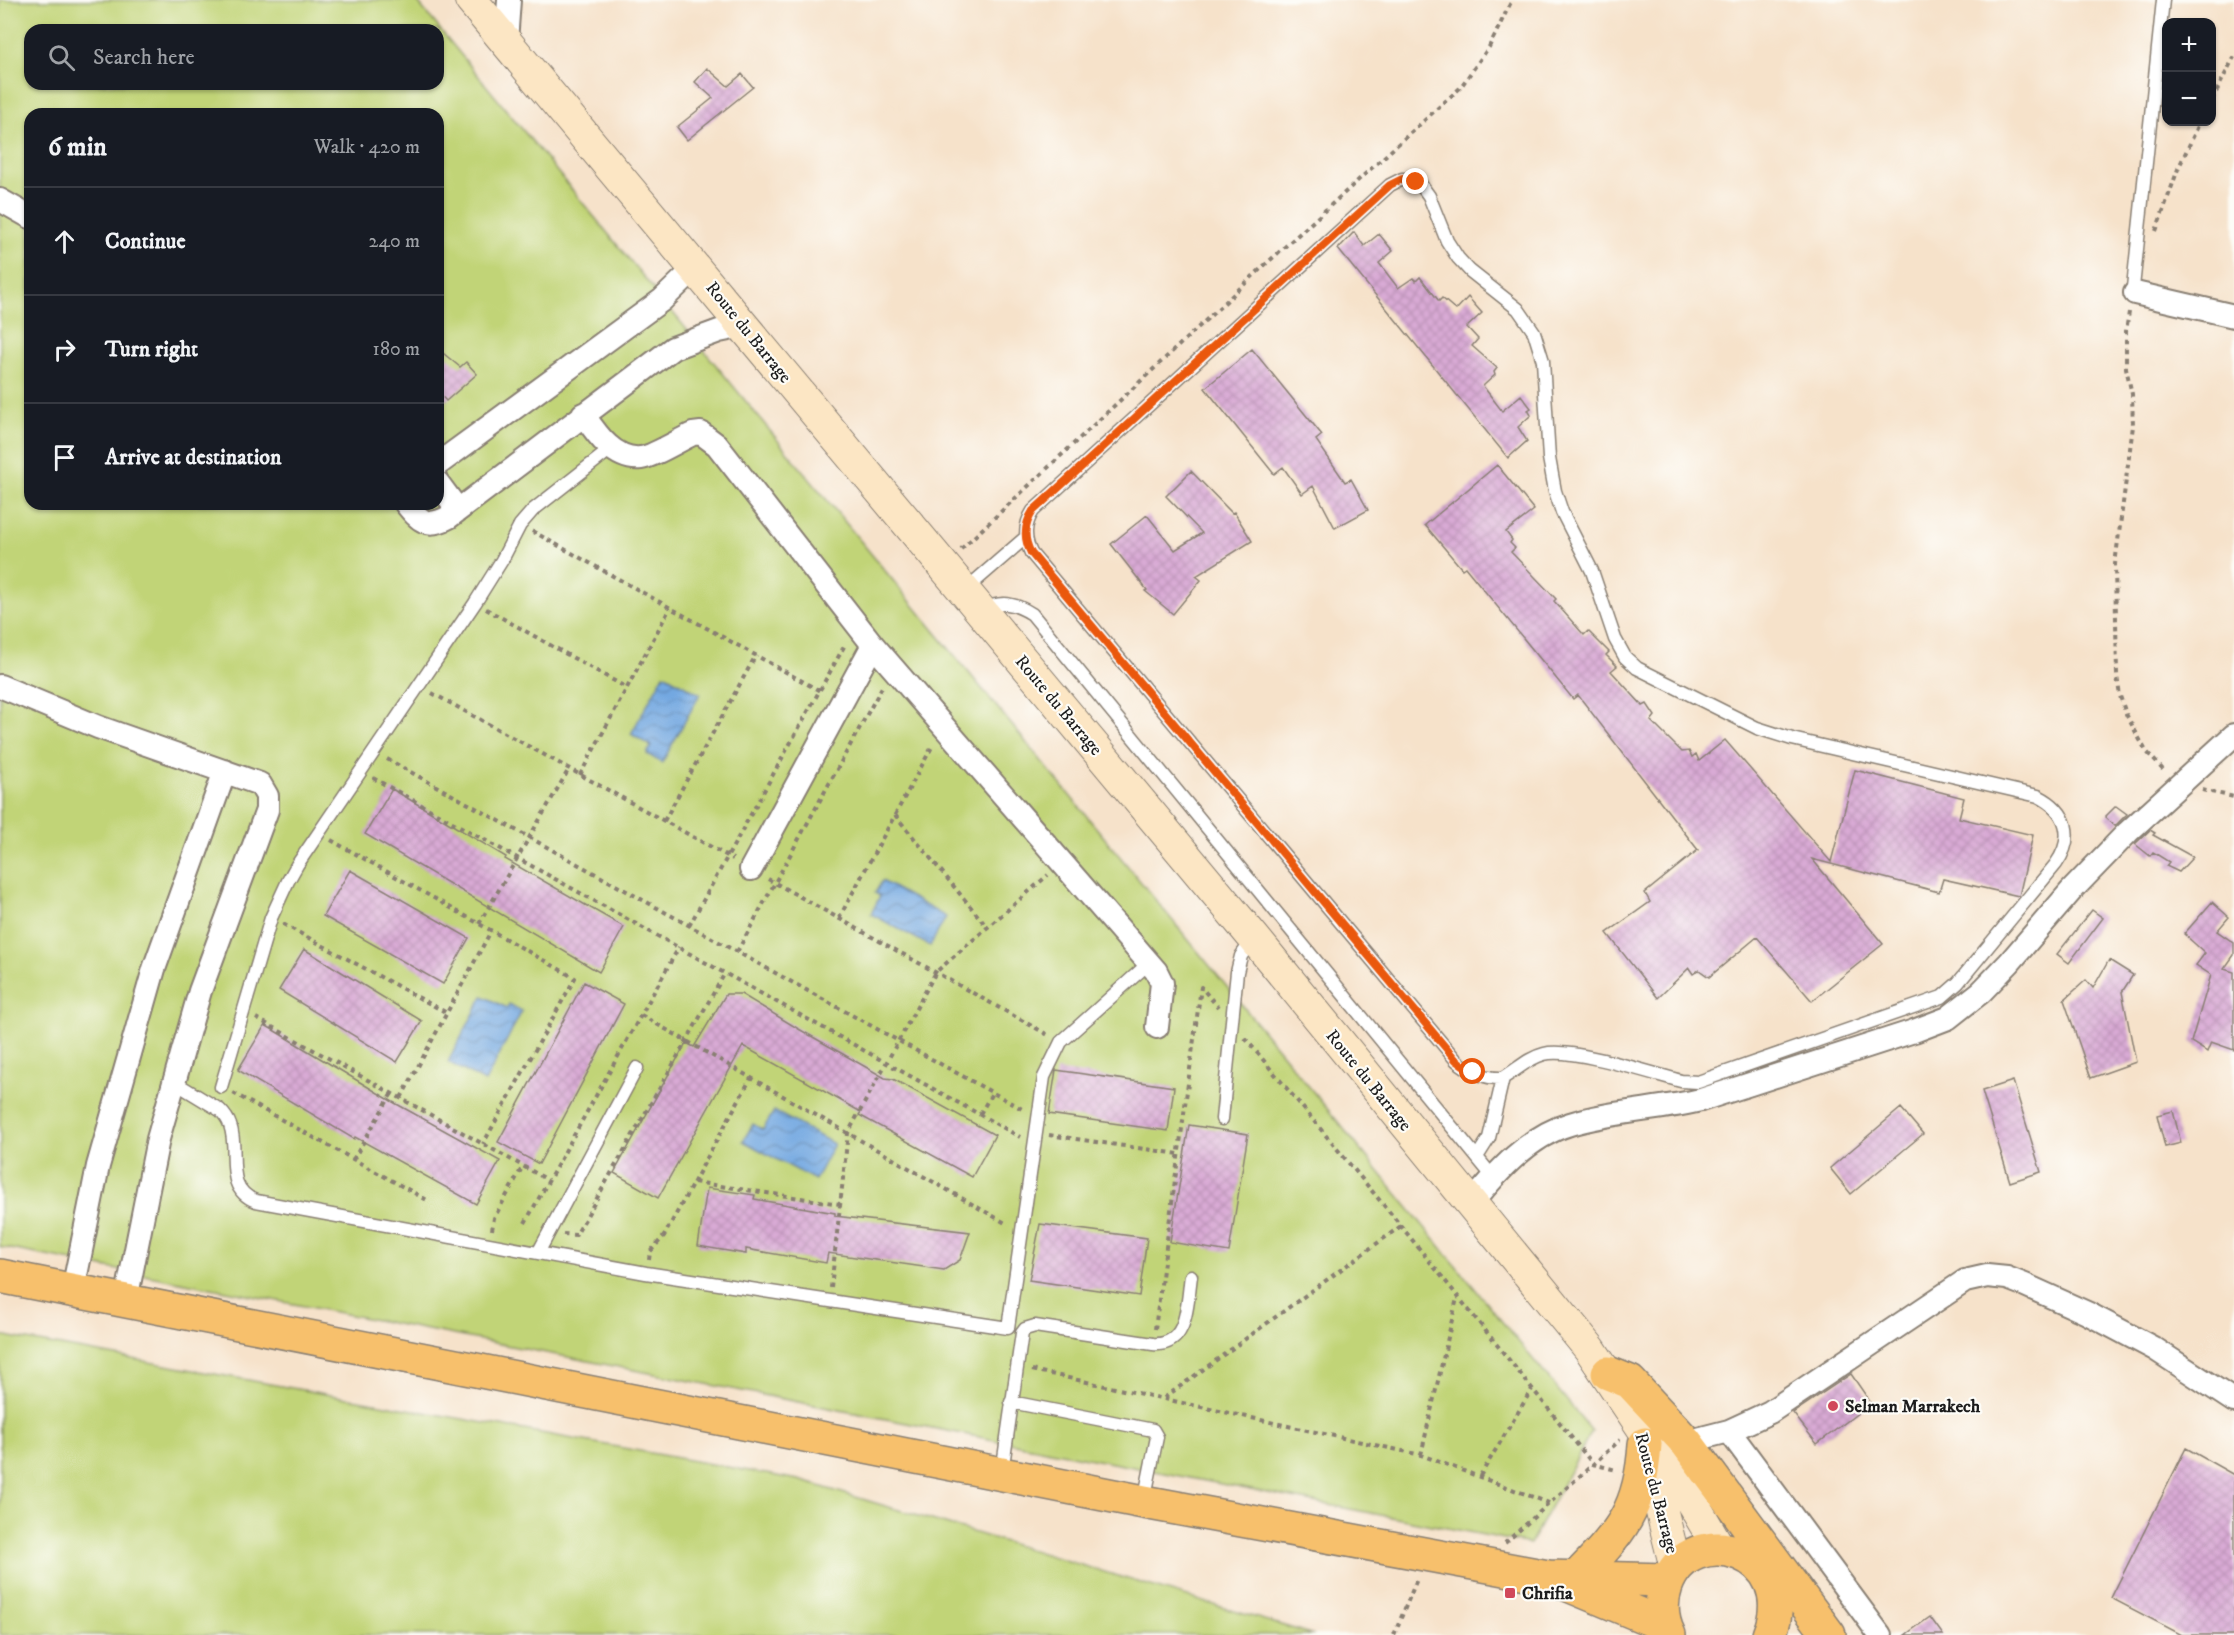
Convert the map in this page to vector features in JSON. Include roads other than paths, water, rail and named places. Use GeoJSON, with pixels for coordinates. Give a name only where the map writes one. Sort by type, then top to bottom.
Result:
{"type":"FeatureCollection","features":[{"type":"Feature","properties":{"kind":"main road","name":"Route du Barrage"},"geometry":{"type":"LineString","coordinates":[[471,0],[1254,938],[1608,1372],[1640,1429],[1689,1497],[1719,1548]]}},
{"type":"Feature","properties":{"kind":"main road"},"geometry":{"type":"LineString","coordinates":[[0,1276],[1144,1502],[1497,1567],[1563,1577],[1672,1574]]}},
{"type":"Feature","properties":{"kind":"main road"},"geometry":{"type":"LineString","coordinates":[[1608,1372],[1630,1382],[1686,1442],[1829,1635]]}},
{"type":"Feature","properties":{"kind":"main road","name":"Route du Barrage"},"geometry":{"type":"LineString","coordinates":[[1640,1429],[1672,1574]]}},
{"type":"Feature","properties":{"kind":"main road"},"geometry":{"type":"LineString","coordinates":[[1563,1577],[1612,1541],[1629,1518],[1642,1477],[1640,1429]]}},
{"type":"Feature","properties":{"kind":"main road"},"geometry":{"type":"LineString","coordinates":[[1667,1630],[1662,1610],[1662,1595],[1672,1574],[1688,1557],[1719,1548],[1749,1557],[1762,1568],[1772,1583],[1776,1600],[1775,1617],[1769,1635]]}},
{"type":"Feature","properties":{"kind":"main road"},"geometry":{"type":"LineString","coordinates":[[1563,1577],[1667,1630]]}},
{"type":"Feature","properties":{"kind":"main road"},"geometry":{"type":"LineString","coordinates":[[1776,1600],[1816,1635]]}},
{"type":"Feature","properties":{"kind":"street"},"geometry":{"type":"LineString","coordinates":[[506,42],[509,0]]}},
{"type":"Feature","properties":{"kind":"street"},"geometry":{"type":"LineString","coordinates":[[0,200],[24,214]]}},
{"type":"Feature","properties":{"kind":"street"},"geometry":{"type":"LineString","coordinates":[[444,460],[662,300],[696,267]]}},
{"type":"Feature","properties":{"kind":"street"},"geometry":{"type":"LineString","coordinates":[[2133,297],[2234,316]]}},
{"type":"Feature","properties":{"kind":"street"},"geometry":{"type":"LineString","coordinates":[[411,510],[427,523],[438,523],[673,348],[711,333],[743,326]]}},
{"type":"Feature","properties":{"kind":"street"},"geometry":{"type":"LineString","coordinates":[[583,414],[604,442],[621,454],[641,458],[693,434],[702,433],[708,436],[873,645],[1149,963],[1162,983],[1157,1027]]}},
{"type":"Feature","properties":{"kind":"street"},"geometry":{"type":"LineString","coordinates":[[444,491],[458,510]]}},
{"type":"Feature","properties":{"kind":"street"},"geometry":{"type":"LineString","coordinates":[[751,870],[873,645]]}},
{"type":"Feature","properties":{"kind":"street"},"geometry":{"type":"LineString","coordinates":[[0,686],[98,727],[260,784],[267,796],[267,810],[200,991],[158,1138],[126,1300]]}},
{"type":"Feature","properties":{"kind":"street"},"geometry":{"type":"LineString","coordinates":[[1471,1204],[1493,1177],[1543,1136],[1568,1124],[1600,1116],[1701,1100],[1948,1018],[1981,993],[2071,891],[2128,832],[2234,735]]}},
{"type":"Feature","properties":{"kind":"street"},"geometry":{"type":"LineString","coordinates":[[73,1290],[98,1166],[154,969],[225,771]]}},
{"type":"Feature","properties":{"kind":"street"},"geometry":{"type":"LineString","coordinates":[[1686,1442],[1729,1431],[1770,1412],[1965,1281],[1987,1276],[2007,1278],[2087,1313],[2155,1349],[2234,1401]]}},
{"type":"Feature","properties":{"kind":"street"},"geometry":{"type":"LineString","coordinates":[[1729,1431],[1880,1635]]}},
{"type":"Feature","properties":{"kind":"lane"},"geometry":{"type":"LineString","coordinates":[[2133,297],[2163,0]]}},
{"type":"Feature","properties":{"kind":"lane"},"geometry":{"type":"LineString","coordinates":[[1396,181],[1416,182],[1426,190],[1447,241],[1458,258],[1482,282],[1518,309],[1533,332],[1543,361],[1549,458],[1555,491],[1562,512],[1592,572],[1615,639],[1631,663],[1723,713],[1757,728],[1792,739],[2038,796],[2059,811],[2064,819],[2067,838],[2061,856],[1958,983],[1934,1001],[1698,1082],[1681,1081],[1566,1052],[1536,1056],[1503,1078],[1492,1078],[1473,1072],[1456,1060],[1031,553],[1025,538],[1027,523],[1033,511],[1396,181]]}},
{"type":"Feature","properties":{"kind":"lane"},"geometry":{"type":"LineString","coordinates":[[221,1087],[271,918],[288,881],[475,603],[502,560],[520,525],[533,510],[612,448]]}},
{"type":"Feature","properties":{"kind":"lane"},"geometry":{"type":"LineString","coordinates":[[1025,538],[972,601],[991,605],[1005,603],[1018,605],[1032,614],[1493,1177]]}},
{"type":"Feature","properties":{"kind":"lane"},"geometry":{"type":"LineString","coordinates":[[1222,1119],[1239,964],[1245,949],[1254,938]]}},
{"type":"Feature","properties":{"kind":"lane"},"geometry":{"type":"LineString","coordinates":[[174,1082],[220,1110],[225,1116],[231,1126],[233,1139],[234,1175],[240,1189],[248,1198],[646,1273],[1008,1328],[1044,1077],[1061,1042],[1149,963]]}},
{"type":"Feature","properties":{"kind":"lane"},"geometry":{"type":"LineString","coordinates":[[538,1253],[637,1068]]}},
{"type":"Feature","properties":{"kind":"lane"},"geometry":{"type":"LineString","coordinates":[[1477,1157],[1489,1138],[1503,1078]]}},
{"type":"Feature","properties":{"kind":"lane"},"geometry":{"type":"LineString","coordinates":[[1002,1473],[1022,1333],[1030,1326],[1166,1344],[1172,1341],[1181,1330],[1191,1276]]}},
{"type":"Feature","properties":{"kind":"lane"},"geometry":{"type":"LineString","coordinates":[[1011,1402],[1153,1430],[1157,1437],[1144,1502]]}},
{"type":"Feature","properties":{"kind":"water"},"geometry":{"type":"Polygon","coordinates":[[[664,674],[700,694],[662,763],[647,754],[651,746],[631,734],[664,674]]]}},
{"type":"Feature","properties":{"kind":"water"},"geometry":{"type":"Polygon","coordinates":[[[882,881],[946,917],[930,946],[871,914],[880,896],[875,893],[882,881]]]}},
{"type":"Feature","properties":{"kind":"water"},"geometry":{"type":"Polygon","coordinates":[[[483,996],[507,1008],[509,1004],[522,1011],[485,1082],[448,1062],[483,996]]]}},
{"type":"Feature","properties":{"kind":"water"},"geometry":{"type":"Polygon","coordinates":[[[774,1111],[834,1144],[815,1180],[743,1141],[753,1124],[763,1130],[774,1111]]]}},
{"type":"Feature","properties":{"kind":"place","name":"Selman Marrakech"},"geometry":{"type":"Point","coordinates":[1833,1406]}},
{"type":"Feature","properties":{"kind":"place","name":"Chrifia"},"geometry":{"type":"Point","coordinates":[1510,1593]}}]}
